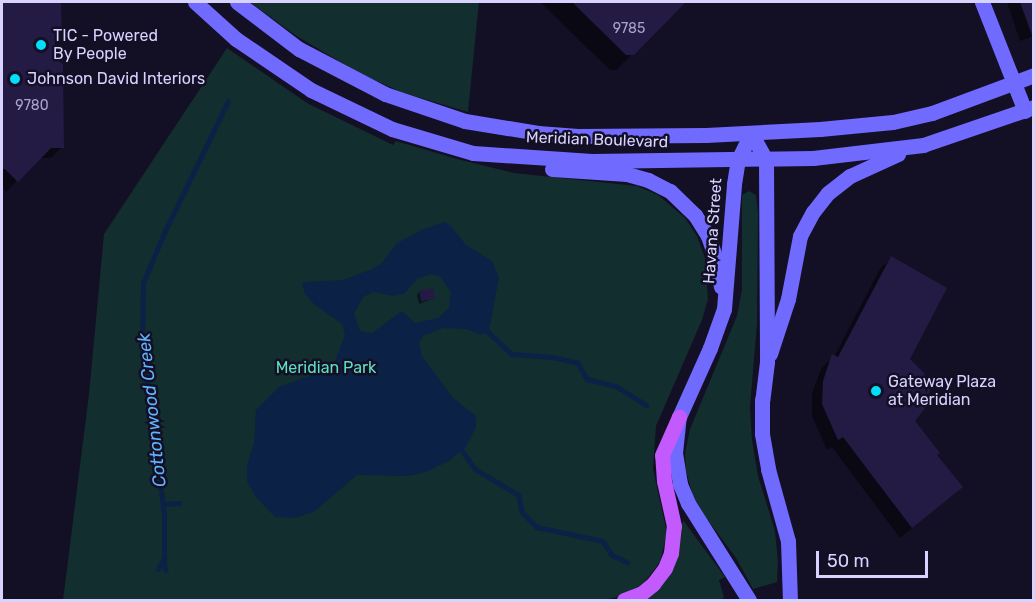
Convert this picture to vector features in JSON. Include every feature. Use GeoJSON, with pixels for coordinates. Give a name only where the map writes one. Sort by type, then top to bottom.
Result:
{"type":"FeatureCollection","features":[{"type":"Feature","properties":{"kind":"main road","name":"Meridian Boulevard"},"geometry":{"type":"LineString","coordinates":[[195,2],[236,39],[310,90],[392,129],[473,153],[592,161],[766,160],[828,157],[923,145],[1029,109]]}},
{"type":"Feature","properties":{"kind":"main road","name":"Meridian Boulevard"},"geometry":{"type":"LineString","coordinates":[[237,2],[280,36],[338,72],[402,101],[465,121],[513,130],[564,135],[751,133],[820,129],[905,120],[1034,75]]}},
{"type":"Feature","properties":{"kind":"main road"},"geometry":{"type":"LineString","coordinates":[[982,2],[1014,83],[1029,109]]}},
{"type":"Feature","properties":{"kind":"main road"},"geometry":{"type":"LineString","coordinates":[[751,133],[766,160],[767,362],[762,400],[762,434],[768,469],[788,541],[790,600]]}},
{"type":"Feature","properties":{"kind":"main road","name":"Havana Street"},"geometry":{"type":"LineString","coordinates":[[749,600],[685,497],[675,453],[679,417],[710,348],[724,309],[738,160],[751,133]]}},
{"type":"Feature","properties":{"kind":"main road"},"geometry":{"type":"LineString","coordinates":[[767,362],[788,299],[800,236],[813,212],[828,193],[850,176],[923,145]]}},
{"type":"Feature","properties":{"kind":"main road"},"geometry":{"type":"LineString","coordinates":[[473,153],[480,158],[544,168],[627,174],[664,188],[689,208],[708,236],[719,268],[724,309]]}},
{"type":"Feature","properties":{"kind":"main road"},"geometry":{"type":"LineString","coordinates":[[624,600],[638,595],[653,584],[671,553],[674,526],[664,481],[662,455],[679,417]]}},
{"type":"Feature","properties":{"kind":"green space"},"geometry":{"type":"Polygon","coordinates":[[[250,2],[479,2],[468,112],[401,92],[355,71],[295,35],[250,2]]]}},
{"type":"Feature","properties":{"kind":"green space","name":"Meridian Park"},"geometry":{"type":"Polygon","coordinates":[[[227,48],[307,103],[393,145],[396,141],[514,173],[637,186],[658,195],[685,218],[697,236],[705,258],[708,299],[702,320],[656,426],[653,469],[667,533],[660,562],[643,584],[625,595],[609,599],[63,600],[89,394],[104,234],[227,48]]]}},
{"type":"Feature","properties":{"kind":"green space"},"geometry":{"type":"Polygon","coordinates":[[[749,191],[756,195],[758,213],[757,324],[750,407],[752,440],[758,476],[775,531],[778,562],[777,582],[753,589],[736,558],[693,496],[686,471],[685,453],[690,429],[737,316],[742,289],[742,195],[749,191]]]}},
{"type":"Feature","properties":{"kind":"green space"},"geometry":{"type":"Polygon","coordinates":[[[683,520],[725,577],[719,580],[724,597],[721,600],[645,600],[661,587],[674,565],[683,520]]]}},
{"type":"Feature","properties":{"kind":"water"},"geometry":{"type":"Polygon","coordinates":[[[444,222],[451,226],[466,245],[492,261],[499,277],[489,331],[481,335],[466,329],[443,328],[423,336],[419,343],[422,356],[453,398],[476,416],[476,427],[466,447],[449,461],[426,472],[407,476],[357,475],[315,511],[296,518],[275,517],[255,496],[247,481],[247,465],[254,443],[256,410],[279,387],[328,369],[335,361],[345,335],[342,324],[314,304],[305,294],[302,284],[343,280],[372,269],[381,264],[396,244],[421,230],[444,222]],[[431,274],[417,279],[405,293],[394,296],[373,292],[363,297],[354,314],[360,331],[372,333],[402,311],[415,323],[438,318],[449,308],[451,293],[441,277],[431,274]]]}},
{"type":"Feature","properties":{"kind":"building"},"geometry":{"type":"Polygon","coordinates":[[[2,2],[61,2],[62,40],[55,40],[55,58],[63,64],[64,148],[51,148],[18,182],[5,169],[2,169],[2,2]]]}},
{"type":"Feature","properties":{"kind":"building"},"geometry":{"type":"Polygon","coordinates":[[[572,2],[686,2],[634,55],[626,55],[572,2]]]}},
{"type":"Feature","properties":{"kind":"building"},"geometry":{"type":"Polygon","coordinates":[[[1020,2],[1034,2],[1034,35],[1032,35],[1020,2]]]}},
{"type":"Feature","properties":{"kind":"building","name":"Gateway Plaza at Meridian"},"geometry":{"type":"Polygon","coordinates":[[[891,256],[947,288],[910,359],[924,373],[930,390],[926,407],[915,421],[940,453],[937,455],[963,487],[912,528],[843,437],[838,440],[822,404],[823,381],[832,354],[838,357],[891,256]]]}},
{"type":"Feature","properties":{"kind":"building"},"geometry":{"type":"Polygon","coordinates":[[[433,288],[435,299],[421,301],[419,290],[433,288]]]}},
{"type":"Feature","properties":{"kind":"waterway","name":"Cottonwood Creek"},"geometry":{"type":"LineString","coordinates":[[158,569],[164,559],[164,514],[142,348],[143,283],[165,231],[228,101]]}},
{"type":"Feature","properties":{"kind":"waterway"},"geometry":{"type":"LineString","coordinates":[[485,329],[512,354],[553,357],[578,363],[587,379],[616,386],[647,405]]}},
{"type":"Feature","properties":{"kind":"waterway"},"geometry":{"type":"LineString","coordinates":[[459,446],[475,469],[519,495],[522,512],[537,527],[603,541],[612,555],[627,562]]}},
{"type":"Feature","properties":{"kind":"waterway"},"geometry":{"type":"LineString","coordinates":[[164,504],[179,503]]}},
{"type":"Feature","properties":{"kind":"waterway","name":"Cottonwood Creek"},"geometry":{"type":"LineString","coordinates":[[164,559],[166,570]]}},
{"type":"Feature","properties":{"kind":"place","name":"TIC - Powered By People"},"geometry":{"type":"Point","coordinates":[41,45]}},
{"type":"Feature","properties":{"kind":"place","name":"Johnson David Interiors"},"geometry":{"type":"Point","coordinates":[15,79]}},
{"type":"Feature","properties":{"kind":"place","name":"Gateway Plaza at Meridian"},"geometry":{"type":"Point","coordinates":[876,391]}}]}
